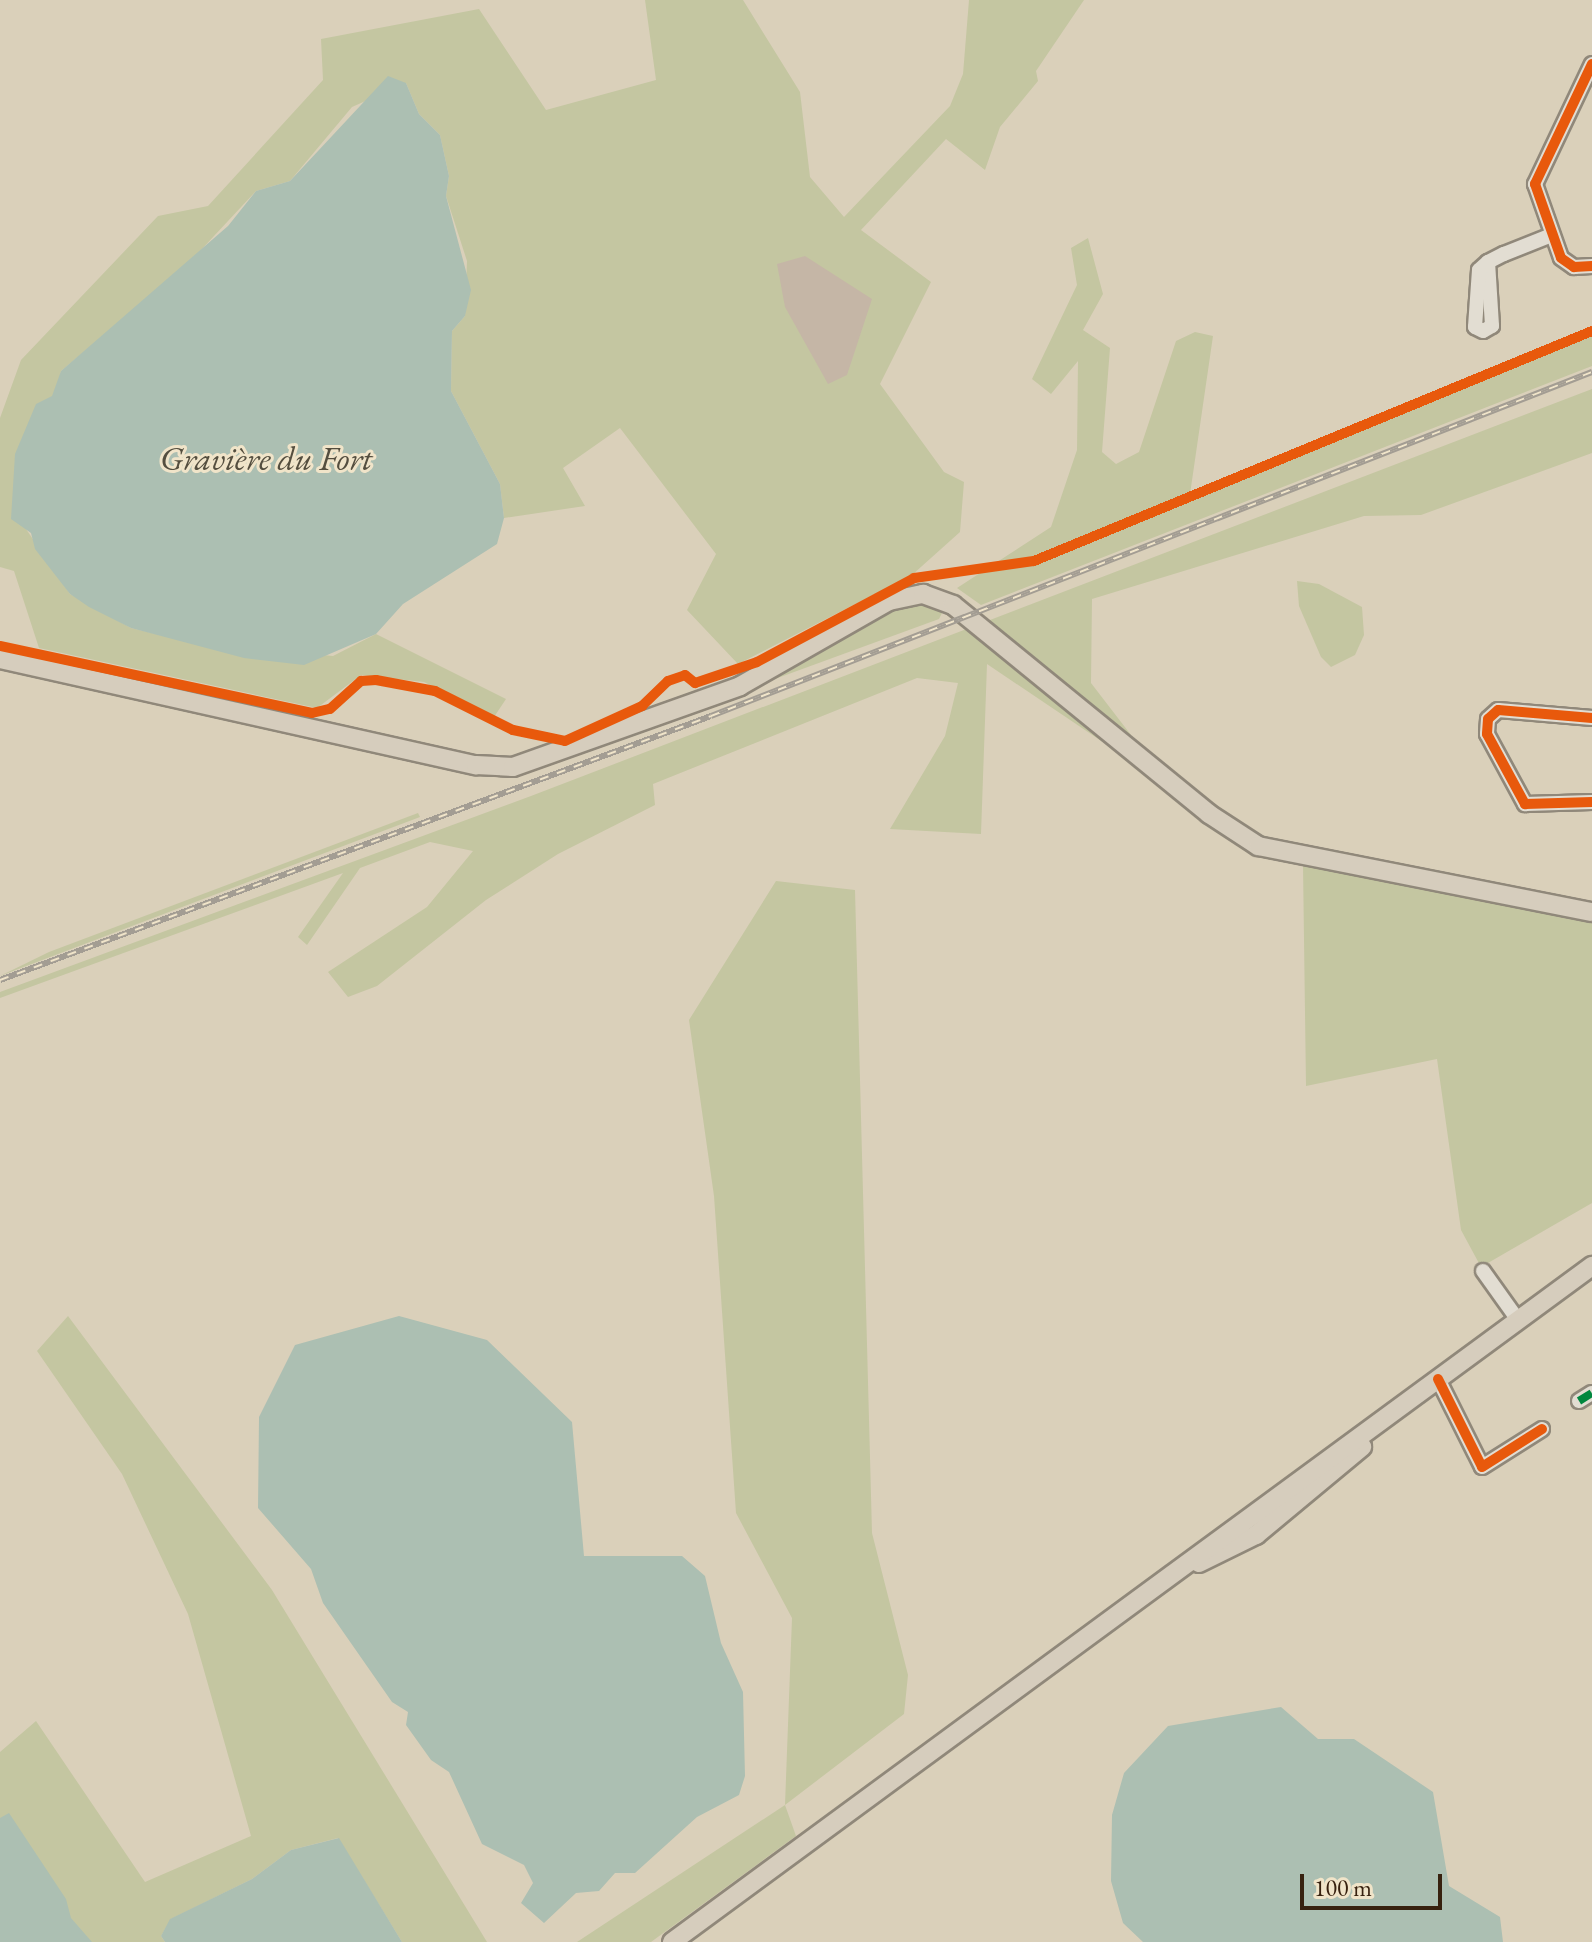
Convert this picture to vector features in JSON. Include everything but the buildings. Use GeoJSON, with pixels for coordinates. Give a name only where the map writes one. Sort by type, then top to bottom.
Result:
{"type":"FeatureCollection","features":[{"type":"Feature","properties":{"kind":"main road"},"geometry":{"type":"LineString","coordinates":[[0,659],[488,767],[561,755],[732,690],[896,598],[940,598],[1217,820],[1258,846],[1592,912]]}},
{"type":"Feature","properties":{"kind":"main road"},"geometry":{"type":"LineString","coordinates":[[672,1942],[1167,1578],[1237,1547],[1275,1511],[1344,1457],[1397,1409],[1592,1266]]}},
{"type":"Feature","properties":{"kind":"street"},"geometry":{"type":"LineString","coordinates":[[1592,64],[1540,163],[1537,199],[1549,236],[1574,267],[1592,266]]}},
{"type":"Feature","properties":{"kind":"street"},"geometry":{"type":"LineString","coordinates":[[1488,262],[1549,236]]}},
{"type":"Feature","properties":{"kind":"street"},"geometry":{"type":"LineString","coordinates":[[1592,718],[1498,710],[1488,719],[1487,734],[1525,804],[1592,802]]}},
{"type":"Feature","properties":{"kind":"street"},"geometry":{"type":"LineString","coordinates":[[1483,1271],[1518,1320]]}},
{"type":"Feature","properties":{"kind":"street"},"geometry":{"type":"LineString","coordinates":[[1438,1379],[1482,1467],[1542,1429]]}},
{"type":"Feature","properties":{"kind":"street"},"geometry":{"type":"LineString","coordinates":[[1579,1401],[1592,1393]]}},
{"type":"Feature","properties":{"kind":"green space"},"geometry":{"type":"Polygon","coordinates":[[[645,0],[743,0],[800,92],[810,177],[844,217],[950,106],[963,74],[969,0],[1084,0],[1036,71],[1038,81],[1000,127],[985,170],[946,139],[861,230],[931,282],[880,384],[944,472],[964,482],[960,532],[912,575],[738,664],[687,610],[716,554],[620,428],[563,468],[585,506],[504,518],[500,484],[451,391],[452,331],[465,316],[467,261],[446,196],[449,176],[440,135],[419,114],[406,83],[352,107],[290,181],[256,191],[186,266],[61,371],[26,529],[70,594],[131,628],[185,641],[333,656],[376,634],[506,699],[494,717],[424,682],[361,675],[317,708],[39,648],[14,571],[0,567],[0,418],[21,360],[158,216],[208,206],[323,80],[321,39],[479,9],[546,110],[656,80],[645,0]]]}},
{"type":"Feature","properties":{"kind":"green space"},"geometry":{"type":"Polygon","coordinates":[[[1088,238],[1103,294],[1083,330],[1110,348],[1102,452],[1116,464],[1139,452],[1176,341],[1195,332],[1213,336],[1189,501],[1592,334],[1592,366],[981,605],[957,588],[1051,527],[1077,450],[1078,361],[1051,394],[1032,379],[1077,285],[1071,248],[1088,238]]]}},
{"type":"Feature","properties":{"kind":"green space"},"geometry":{"type":"Polygon","coordinates":[[[1592,389],[1592,453],[1421,515],[1364,516],[1092,599],[1091,683],[1131,735],[1122,755],[987,664],[981,834],[890,829],[945,736],[958,683],[917,678],[653,784],[655,805],[558,854],[486,900],[377,986],[348,997],[328,972],[427,907],[473,851],[430,842],[360,868],[307,945],[298,937],[343,873],[0,998],[0,992],[531,796],[1592,389]]]}},
{"type":"Feature","properties":{"kind":"green space"},"geometry":{"type":"Polygon","coordinates":[[[1297,581],[1319,584],[1362,607],[1364,635],[1355,655],[1331,667],[1321,657],[1299,606],[1297,581]]]}},
{"type":"Feature","properties":{"kind":"green space"},"geometry":{"type":"Polygon","coordinates":[[[921,601],[935,605],[942,613],[939,619],[748,689],[866,622],[921,601]]]}},
{"type":"Feature","properties":{"kind":"green space"},"geometry":{"type":"Polygon","coordinates":[[[418,813],[420,817],[0,976],[49,952],[418,813]]]}},
{"type":"Feature","properties":{"kind":"green space"},"geometry":{"type":"Polygon","coordinates":[[[1303,865],[1592,921],[1592,1203],[1481,1267],[1461,1230],[1437,1059],[1306,1086],[1303,865]]]}},
{"type":"Feature","properties":{"kind":"green space"},"geometry":{"type":"Polygon","coordinates":[[[776,881],[855,890],[872,1533],[908,1675],[904,1714],[785,1805],[792,1618],[736,1513],[714,1196],[689,1020],[776,881]]]}},
{"type":"Feature","properties":{"kind":"green space"},"geometry":{"type":"Polygon","coordinates":[[[68,1316],[272,1590],[487,1942],[402,1942],[338,1838],[291,1850],[252,1879],[171,1919],[161,1936],[165,1942],[0,1942],[0,1752],[36,1721],[145,1882],[251,1836],[188,1614],[122,1474],[37,1351],[68,1316]]]}},
{"type":"Feature","properties":{"kind":"green space"},"geometry":{"type":"Polygon","coordinates":[[[785,1805],[796,1836],[651,1942],[577,1942],[785,1805]]]}},
{"type":"Feature","properties":{"kind":"water","name":"Gravière du Fort"},"geometry":{"type":"Polygon","coordinates":[[[388,76],[406,83],[419,114],[440,135],[449,176],[446,196],[471,290],[465,316],[452,331],[451,391],[500,484],[504,518],[497,544],[403,604],[376,634],[304,665],[244,658],[131,628],[89,607],[70,594],[35,549],[31,533],[11,519],[15,454],[36,404],[52,396],[61,371],[228,226],[256,191],[290,181],[388,76]]]}},
{"type":"Feature","properties":{"kind":"water"},"geometry":{"type":"Polygon","coordinates":[[[399,1316],[487,1340],[572,1422],[584,1556],[682,1556],[705,1576],[721,1643],[743,1692],[745,1776],[739,1795],[697,1817],[635,1873],[615,1873],[599,1891],[576,1893],[544,1923],[521,1903],[533,1883],[524,1865],[482,1844],[449,1772],[431,1760],[406,1725],[408,1712],[392,1702],[323,1603],[311,1569],[258,1508],[259,1417],[295,1345],[399,1316]]]}},
{"type":"Feature","properties":{"kind":"water"},"geometry":{"type":"Polygon","coordinates":[[[1281,1707],[1318,1739],[1354,1739],[1433,1792],[1449,1886],[1500,1917],[1503,1942],[1143,1942],[1123,1923],[1111,1881],[1112,1815],[1124,1773],[1168,1726],[1281,1707]]]}},
{"type":"Feature","properties":{"kind":"water"},"geometry":{"type":"Polygon","coordinates":[[[9,1813],[66,1899],[71,1918],[92,1942],[0,1942],[0,1818],[9,1813]]]}},
{"type":"Feature","properties":{"kind":"water"},"geometry":{"type":"Polygon","coordinates":[[[339,1838],[402,1942],[165,1942],[161,1936],[170,1919],[252,1879],[291,1850],[339,1838]]]}},
{"type":"Feature","properties":{"kind":"railway"},"geometry":{"type":"LineString","coordinates":[[0,980],[711,716],[1592,372]]}},
{"type":"Feature","properties":{"kind":"marked path"},"geometry":{"type":"LineString","coordinates":[[1579,1401],[1592,1393]]}},
{"type":"Feature","properties":{"kind":"cycle path"},"geometry":{"type":"LineString","coordinates":[[1592,64],[1535,184],[1561,258],[1574,267],[1592,266]]}},
{"type":"Feature","properties":{"kind":"cycle path"},"geometry":{"type":"LineString","coordinates":[[0,646],[312,713],[330,709],[361,681],[376,680],[435,691],[513,730],[565,741],[642,706],[668,681],[685,675],[695,683],[757,662],[914,578],[1034,561],[1592,331]]}},
{"type":"Feature","properties":{"kind":"cycle path"},"geometry":{"type":"LineString","coordinates":[[1592,718],[1498,710],[1488,719],[1487,734],[1525,804],[1592,802]]}},
{"type":"Feature","properties":{"kind":"cycle path"},"geometry":{"type":"LineString","coordinates":[[1438,1379],[1482,1467],[1542,1429]]}}]}
